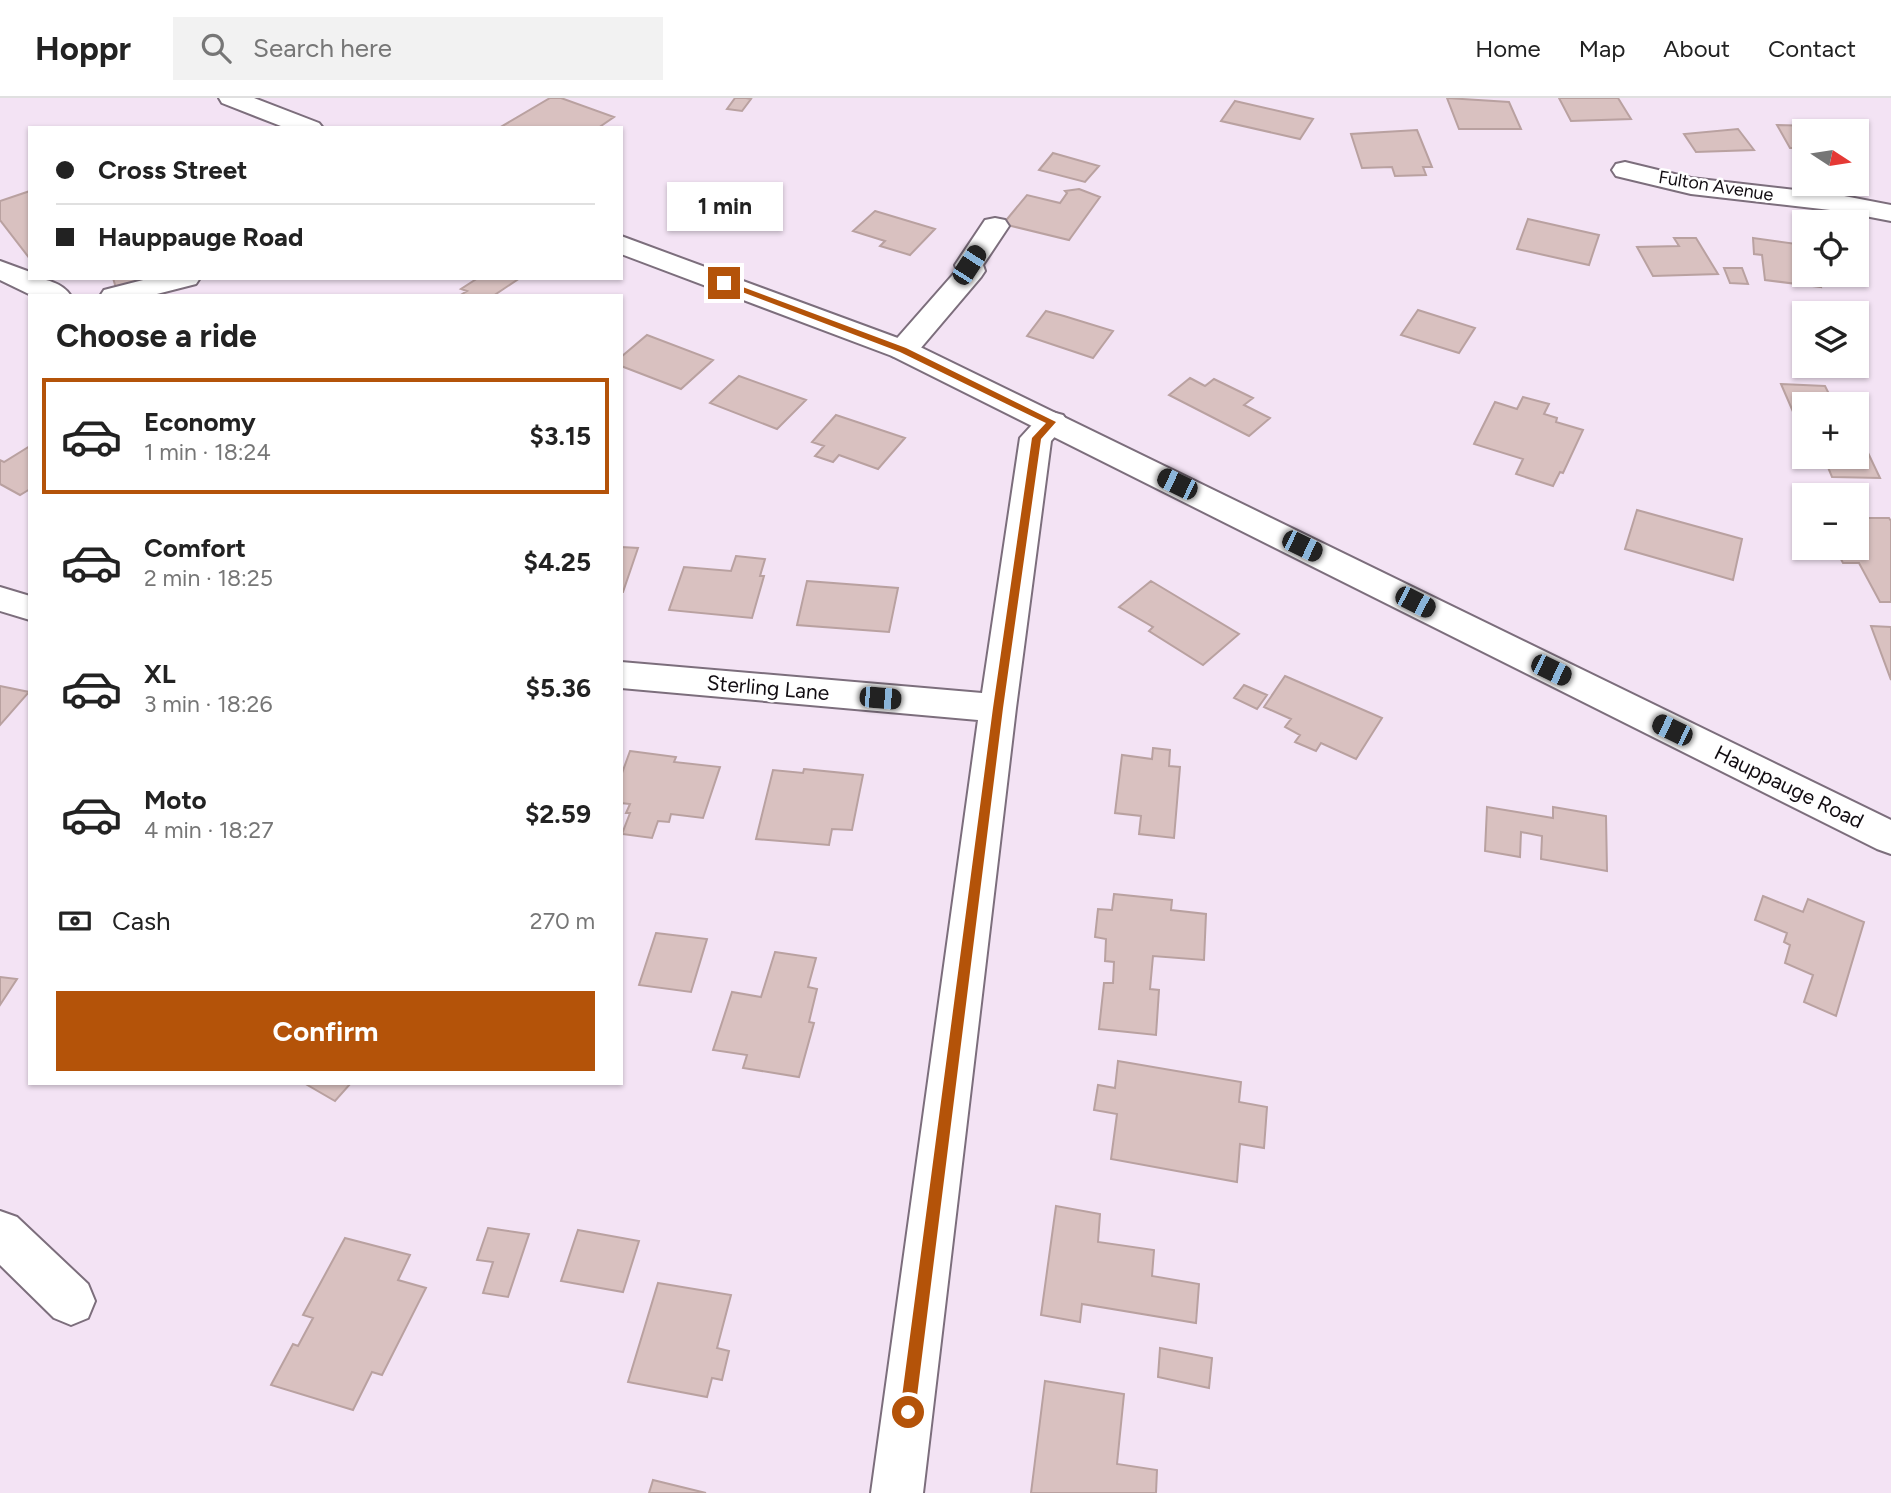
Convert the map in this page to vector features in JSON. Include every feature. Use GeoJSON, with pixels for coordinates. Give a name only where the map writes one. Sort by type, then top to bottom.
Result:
{"type":"FeatureCollection","features":[{"type":"Feature","properties":{"kind":"street"},"geometry":{"type":"LineString","coordinates":[[238,101],[305,126]]}},
{"type":"Feature","properties":{"kind":"street","name":"Fulton Avenue"},"geometry":{"type":"LineString","coordinates":[[1625,170],[1690,186],[1839,203],[1891,213]]}},
{"type":"Feature","properties":{"kind":"street"},"geometry":{"type":"LineString","coordinates":[[903,350],[971,271],[969,265],[995,226]]}},
{"type":"Feature","properties":{"kind":"street","name":"Hauppauge Road"},"geometry":{"type":"LineString","coordinates":[[623,245],[903,350],[1891,838]]}},
{"type":"Feature","properties":{"kind":"street"},"geometry":{"type":"LineString","coordinates":[[0,269],[53,294]]}},
{"type":"Feature","properties":{"kind":"street"},"geometry":{"type":"LineString","coordinates":[[122,294],[178,280]]}},
{"type":"Feature","properties":{"kind":"street"},"geometry":{"type":"LineString","coordinates":[[897,1493],[998,708],[1036,438],[1052,422]]}},
{"type":"Feature","properties":{"kind":"street"},"geometry":{"type":"LineString","coordinates":[[0,599],[28,607]]}},
{"type":"Feature","properties":{"kind":"street","name":"Sterling Lane"},"geometry":{"type":"LineString","coordinates":[[623,675],[998,708]]}},
{"type":"Feature","properties":{"kind":"street"},"geometry":{"type":"LineString","coordinates":[[0,1233],[71,1301]]}},
{"type":"Feature","properties":{"kind":"building"},"geometry":{"type":"Polygon","coordinates":[[[550,98],[561,98],[614,117],[601,126],[502,126],[550,98]]]}},
{"type":"Feature","properties":{"kind":"building"},"geometry":{"type":"Polygon","coordinates":[[[735,98],[751,99],[742,111],[727,109],[735,98]]]}},
{"type":"Feature","properties":{"kind":"building"},"geometry":{"type":"Polygon","coordinates":[[[1447,98],[1509,102],[1521,129],[1459,129],[1447,98]]]}},
{"type":"Feature","properties":{"kind":"building"},"geometry":{"type":"Polygon","coordinates":[[[1559,98],[1618,98],[1631,119],[1571,121],[1559,98]]]}},
{"type":"Feature","properties":{"kind":"building"},"geometry":{"type":"Polygon","coordinates":[[[1235,101],[1313,119],[1300,139],[1221,121],[1235,101]]]}},
{"type":"Feature","properties":{"kind":"building"},"geometry":{"type":"Polygon","coordinates":[[[1777,125],[1792,125],[1792,148],[1790,148],[1777,125]]]}},
{"type":"Feature","properties":{"kind":"building"},"geometry":{"type":"Polygon","coordinates":[[[1738,129],[1754,150],[1696,152],[1684,134],[1738,129]]]}},
{"type":"Feature","properties":{"kind":"building"},"geometry":{"type":"Polygon","coordinates":[[[1417,130],[1432,167],[1423,167],[1426,175],[1395,176],[1392,167],[1362,168],[1351,134],[1417,130]]]}},
{"type":"Feature","properties":{"kind":"building"},"geometry":{"type":"Polygon","coordinates":[[[1053,153],[1099,166],[1085,182],[1039,170],[1053,153]]]}},
{"type":"Feature","properties":{"kind":"building"},"geometry":{"type":"Polygon","coordinates":[[[1079,189],[1100,197],[1069,240],[1003,224],[1027,195],[1060,203],[1067,193],[1065,191],[1079,189]]]}},
{"type":"Feature","properties":{"kind":"building"},"geometry":{"type":"Polygon","coordinates":[[[28,192],[28,256],[0,220],[0,201],[28,192]]]}},
{"type":"Feature","properties":{"kind":"building"},"geometry":{"type":"Polygon","coordinates":[[[875,211],[935,229],[910,255],[880,246],[885,241],[853,231],[875,211]]]}},
{"type":"Feature","properties":{"kind":"building"},"geometry":{"type":"Polygon","coordinates":[[[1528,219],[1599,235],[1589,265],[1517,249],[1528,219]]]}},
{"type":"Feature","properties":{"kind":"building"},"geometry":{"type":"Polygon","coordinates":[[[1674,238],[1696,238],[1718,274],[1653,276],[1637,247],[1679,246],[1674,238]]]}},
{"type":"Feature","properties":{"kind":"building"},"geometry":{"type":"Polygon","coordinates":[[[1753,238],[1792,243],[1792,283],[1765,280],[1762,255],[1754,254],[1753,238]]]}},
{"type":"Feature","properties":{"kind":"building"},"geometry":{"type":"Polygon","coordinates":[[[1724,268],[1742,268],[1748,284],[1730,283],[1724,268]]]}},
{"type":"Feature","properties":{"kind":"building"},"geometry":{"type":"Polygon","coordinates":[[[114,280],[147,280],[116,288],[114,280]]]}},
{"type":"Feature","properties":{"kind":"building"},"geometry":{"type":"Polygon","coordinates":[[[475,280],[517,280],[496,294],[462,294],[467,291],[461,289],[475,280]]]}},
{"type":"Feature","properties":{"kind":"building"},"geometry":{"type":"Polygon","coordinates":[[[1418,310],[1475,328],[1459,353],[1401,335],[1418,310]]]}},
{"type":"Feature","properties":{"kind":"building"},"geometry":{"type":"Polygon","coordinates":[[[1046,311],[1113,331],[1093,358],[1027,336],[1046,311]]]}},
{"type":"Feature","properties":{"kind":"building"},"geometry":{"type":"Polygon","coordinates":[[[647,335],[713,360],[681,389],[623,367],[623,355],[647,335]]]}},
{"type":"Feature","properties":{"kind":"building"},"geometry":{"type":"Polygon","coordinates":[[[739,376],[806,400],[777,429],[710,403],[739,376]]]}},
{"type":"Feature","properties":{"kind":"building"},"geometry":{"type":"Polygon","coordinates":[[[1190,378],[1205,386],[1214,379],[1253,398],[1244,405],[1270,418],[1249,436],[1169,395],[1190,378]]]}},
{"type":"Feature","properties":{"kind":"building"},"geometry":{"type":"Polygon","coordinates":[[[1781,384],[1825,386],[1828,392],[1792,392],[1792,409],[1781,384]]]}},
{"type":"Feature","properties":{"kind":"building"},"geometry":{"type":"Polygon","coordinates":[[[1523,397],[1549,404],[1544,414],[1557,418],[1556,422],[1583,430],[1563,473],[1560,472],[1553,486],[1516,474],[1523,459],[1474,444],[1495,402],[1517,409],[1523,397]]]}},
{"type":"Feature","properties":{"kind":"building"},"geometry":{"type":"Polygon","coordinates":[[[836,415],[905,438],[878,469],[839,455],[833,462],[815,456],[824,446],[812,442],[836,415]]]}},
{"type":"Feature","properties":{"kind":"building"},"geometry":{"type":"Polygon","coordinates":[[[28,447],[28,490],[20,495],[0,484],[0,460],[4,462],[28,447]]]}},
{"type":"Feature","properties":{"kind":"building"},"geometry":{"type":"Polygon","coordinates":[[[1869,455],[1880,478],[1832,477],[1829,469],[1869,469],[1869,455]]]}},
{"type":"Feature","properties":{"kind":"building"},"geometry":{"type":"Polygon","coordinates":[[[1637,510],[1742,539],[1733,580],[1625,549],[1637,510]]]}},
{"type":"Feature","properties":{"kind":"building"},"geometry":{"type":"Polygon","coordinates":[[[1869,518],[1889,518],[1891,602],[1880,602],[1859,563],[1843,563],[1841,560],[1869,560],[1869,518]]]}},
{"type":"Feature","properties":{"kind":"building"},"geometry":{"type":"Polygon","coordinates":[[[623,547],[638,548],[623,592],[623,547]]]}},
{"type":"Feature","properties":{"kind":"building"},"geometry":{"type":"Polygon","coordinates":[[[736,556],[765,559],[760,576],[764,576],[752,618],[669,610],[684,567],[731,571],[736,556]]]}},
{"type":"Feature","properties":{"kind":"building"},"geometry":{"type":"Polygon","coordinates":[[[807,581],[898,588],[889,632],[797,625],[807,581]]]}},
{"type":"Feature","properties":{"kind":"building"},"geometry":{"type":"Polygon","coordinates":[[[1151,581],[1239,634],[1203,665],[1149,631],[1153,627],[1119,607],[1151,581]]]}},
{"type":"Feature","properties":{"kind":"building"},"geometry":{"type":"Polygon","coordinates":[[[1871,626],[1891,627],[1891,680],[1871,626]]]}},
{"type":"Feature","properties":{"kind":"building"},"geometry":{"type":"Polygon","coordinates":[[[1285,676],[1382,718],[1356,759],[1321,743],[1316,751],[1295,742],[1300,735],[1285,727],[1291,719],[1264,707],[1285,676]]]}},
{"type":"Feature","properties":{"kind":"building"},"geometry":{"type":"Polygon","coordinates":[[[1244,685],[1267,695],[1257,709],[1234,698],[1244,685]]]}},
{"type":"Feature","properties":{"kind":"building"},"geometry":{"type":"Polygon","coordinates":[[[0,686],[28,692],[28,693],[0,725],[0,686]]]}},
{"type":"Feature","properties":{"kind":"building"},"geometry":{"type":"Polygon","coordinates":[[[1153,748],[1170,750],[1169,766],[1180,767],[1174,838],[1139,834],[1141,816],[1115,813],[1122,755],[1152,759],[1153,748]]]}},
{"type":"Feature","properties":{"kind":"building"},"geometry":{"type":"Polygon","coordinates":[[[630,751],[676,757],[674,762],[720,767],[703,818],[671,814],[669,822],[658,821],[652,838],[623,834],[630,804],[623,803],[623,770],[630,751]]]}},
{"type":"Feature","properties":{"kind":"building"},"geometry":{"type":"Polygon","coordinates":[[[804,769],[863,775],[852,830],[832,829],[829,845],[756,839],[773,770],[803,773],[804,769]]]}},
{"type":"Feature","properties":{"kind":"building"},"geometry":{"type":"Polygon","coordinates":[[[1487,807],[1553,818],[1553,807],[1606,816],[1607,871],[1541,859],[1542,836],[1521,832],[1520,857],[1485,851],[1487,807]]]}},
{"type":"Feature","properties":{"kind":"building"},"geometry":{"type":"Polygon","coordinates":[[[1114,894],[1172,900],[1171,910],[1206,914],[1204,960],[1153,956],[1150,989],[1159,990],[1156,1035],[1099,1029],[1104,983],[1113,983],[1114,962],[1105,961],[1106,939],[1095,937],[1098,909],[1112,910],[1114,894]]]}},
{"type":"Feature","properties":{"kind":"building"},"geometry":{"type":"Polygon","coordinates":[[[1763,896],[1803,912],[1808,899],[1864,922],[1836,1016],[1804,1002],[1813,975],[1785,963],[1790,945],[1784,942],[1787,933],[1755,920],[1763,896]]]}},
{"type":"Feature","properties":{"kind":"building"},"geometry":{"type":"Polygon","coordinates":[[[656,933],[707,939],[691,992],[639,985],[656,933]]]}},
{"type":"Feature","properties":{"kind":"building"},"geometry":{"type":"Polygon","coordinates":[[[775,952],[816,958],[808,987],[817,989],[809,1022],[814,1023],[799,1077],[743,1068],[747,1055],[713,1050],[732,992],[761,997],[775,952]]]}},
{"type":"Feature","properties":{"kind":"building"},"geometry":{"type":"Polygon","coordinates":[[[0,977],[17,979],[0,1005],[0,977]]]}},
{"type":"Feature","properties":{"kind":"building"},"geometry":{"type":"Polygon","coordinates":[[[1118,1061],[1241,1082],[1239,1102],[1267,1107],[1264,1148],[1240,1144],[1237,1182],[1111,1159],[1117,1114],[1094,1110],[1098,1085],[1115,1088],[1118,1061]]]}},
{"type":"Feature","properties":{"kind":"building"},"geometry":{"type":"Polygon","coordinates":[[[307,1085],[349,1085],[335,1101],[307,1085]]]}},
{"type":"Feature","properties":{"kind":"building"},"geometry":{"type":"Polygon","coordinates":[[[1056,1206],[1100,1214],[1098,1242],[1154,1250],[1152,1276],[1199,1284],[1196,1323],[1082,1304],[1080,1322],[1041,1315],[1056,1206]]]}},
{"type":"Feature","properties":{"kind":"building"},"geometry":{"type":"Polygon","coordinates":[[[488,1228],[529,1234],[508,1297],[483,1293],[493,1262],[477,1260],[488,1228]]]}},
{"type":"Feature","properties":{"kind":"building"},"geometry":{"type":"Polygon","coordinates":[[[578,1230],[639,1241],[623,1292],[561,1281],[578,1230]]]}},
{"type":"Feature","properties":{"kind":"building"},"geometry":{"type":"Polygon","coordinates":[[[345,1238],[410,1255],[398,1280],[426,1288],[382,1375],[372,1372],[353,1410],[271,1385],[293,1344],[298,1346],[313,1318],[303,1315],[345,1238]]]}},
{"type":"Feature","properties":{"kind":"building"},"geometry":{"type":"Polygon","coordinates":[[[658,1283],[731,1295],[717,1348],[729,1351],[722,1380],[712,1378],[707,1397],[628,1382],[658,1283]]]}},
{"type":"Feature","properties":{"kind":"building"},"geometry":{"type":"Polygon","coordinates":[[[1160,1348],[1212,1358],[1209,1388],[1158,1377],[1160,1348]]]}},
{"type":"Feature","properties":{"kind":"building"},"geometry":{"type":"Polygon","coordinates":[[[1045,1381],[1124,1394],[1117,1464],[1157,1470],[1156,1493],[1031,1493],[1045,1381]]]}},
{"type":"Feature","properties":{"kind":"building"},"geometry":{"type":"Polygon","coordinates":[[[653,1480],[706,1493],[649,1493],[653,1480]]]}},
{"type":"Feature","properties":{"kind":"route"},"geometry":{"type":"LineString","coordinates":[[724,283],[903,350],[1052,422],[1036,438],[998,708],[908,1412]]}}]}
